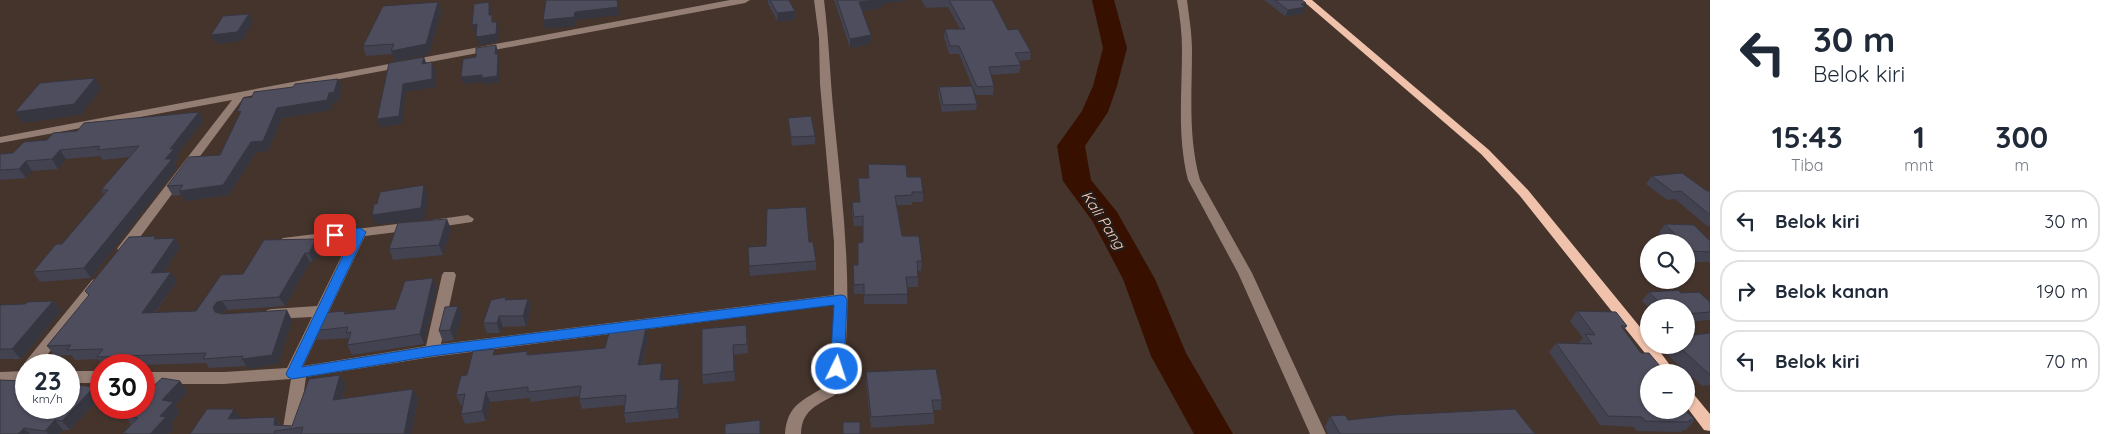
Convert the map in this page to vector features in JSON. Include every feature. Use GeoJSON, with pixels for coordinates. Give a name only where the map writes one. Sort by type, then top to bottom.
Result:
{"type":"FeatureCollection","features":[{"type":"Feature","properties":{"kind":"main road"},"geometry":{"type":"LineString","coordinates":[[1307,0],[1485,152],[1524,193],[1662,364]]}},
{"type":"Feature","properties":{"kind":"main road"},"geometry":{"type":"LineString","coordinates":[[1695,406],[1710,425]]}},
{"type":"Feature","properties":{"kind":"street"},"geometry":{"type":"LineString","coordinates":[[0,140],[745,0]]}},
{"type":"Feature","properties":{"kind":"street"},"geometry":{"type":"LineString","coordinates":[[793,434],[794,418],[800,410],[833,389],[838,358],[841,300],[840,242],[825,84],[824,38],[819,0]]}},
{"type":"Feature","properties":{"kind":"street"},"geometry":{"type":"LineString","coordinates":[[1182,0],[1187,49],[1185,133],[1189,166],[1194,180],[1245,273],[1318,434]]}},
{"type":"Feature","properties":{"kind":"street"},"geometry":{"type":"LineString","coordinates":[[116,260],[138,239],[240,96]]}},
{"type":"Feature","properties":{"kind":"street"},"geometry":{"type":"LineString","coordinates":[[277,243],[468,219]]}},
{"type":"Feature","properties":{"kind":"street"},"geometry":{"type":"LineString","coordinates":[[290,434],[296,373],[322,311],[360,232]]}},
{"type":"Feature","properties":{"kind":"street"},"geometry":{"type":"LineString","coordinates":[[40,354],[104,274]]}},
{"type":"Feature","properties":{"kind":"street"},"geometry":{"type":"LineString","coordinates":[[432,351],[449,275]]}},
{"type":"Feature","properties":{"kind":"street"},"geometry":{"type":"LineString","coordinates":[[155,378],[224,378],[296,373],[432,351],[841,300]]}},
{"type":"Feature","properties":{"kind":"street"},"geometry":{"type":"LineString","coordinates":[[256,315],[322,311]]}},
{"type":"Feature","properties":{"kind":"street"},"geometry":{"type":"LineString","coordinates":[[0,378],[15,376]]}},
{"type":"Feature","properties":{"kind":"building"},"geometry":{"type":"Polygon","coordinates":[[[546,0],[617,0],[618,7],[575,12],[574,17],[543,20],[546,0]]]}},
{"type":"Feature","properties":{"kind":"building"},"geometry":{"type":"Polygon","coordinates":[[[770,0],[789,0],[795,11],[777,13],[770,0]]]}},
{"type":"Feature","properties":{"kind":"building"},"geometry":{"type":"Polygon","coordinates":[[[837,0],[878,0],[859,2],[871,35],[850,39],[837,0]]]}},
{"type":"Feature","properties":{"kind":"building"},"geometry":{"type":"Polygon","coordinates":[[[949,0],[992,0],[1008,30],[1018,29],[1031,52],[1015,53],[1021,65],[989,67],[994,86],[977,87],[959,46],[950,46],[945,29],[965,29],[949,0]]]}},
{"type":"Feature","properties":{"kind":"building"},"geometry":{"type":"Polygon","coordinates":[[[1275,0],[1302,0],[1306,3],[1301,4],[1305,7],[1288,10],[1275,0]]]}},
{"type":"Feature","properties":{"kind":"building"},"geometry":{"type":"Polygon","coordinates":[[[438,2],[426,44],[391,51],[394,44],[363,46],[383,6],[438,2]]]}},
{"type":"Feature","properties":{"kind":"building"},"geometry":{"type":"Polygon","coordinates":[[[489,2],[489,15],[492,15],[492,22],[497,22],[496,34],[476,37],[477,24],[472,25],[474,4],[489,2]]]}},
{"type":"Feature","properties":{"kind":"building"},"geometry":{"type":"Polygon","coordinates":[[[249,14],[237,32],[211,35],[223,16],[249,14]]]}},
{"type":"Feature","properties":{"kind":"building"},"geometry":{"type":"Polygon","coordinates":[[[496,45],[495,54],[498,54],[497,76],[482,78],[482,75],[461,77],[463,59],[476,57],[476,48],[496,45]]]}},
{"type":"Feature","properties":{"kind":"building"},"geometry":{"type":"Polygon","coordinates":[[[424,57],[422,64],[432,62],[432,79],[403,84],[399,116],[377,119],[389,63],[424,57]]]}},
{"type":"Feature","properties":{"kind":"building"},"geometry":{"type":"Polygon","coordinates":[[[95,78],[74,104],[15,112],[40,83],[95,78]]]}},
{"type":"Feature","properties":{"kind":"building"},"geometry":{"type":"Polygon","coordinates":[[[338,79],[334,92],[329,93],[327,100],[277,108],[263,141],[251,142],[223,185],[179,191],[183,185],[167,186],[189,157],[220,155],[241,111],[237,112],[243,98],[252,97],[254,92],[293,87],[295,84],[338,79]]]}},
{"type":"Feature","properties":{"kind":"building"},"geometry":{"type":"Polygon","coordinates":[[[972,86],[977,104],[943,105],[939,87],[972,86]]]}},
{"type":"Feature","properties":{"kind":"building"},"geometry":{"type":"Polygon","coordinates":[[[199,112],[170,149],[174,149],[165,159],[172,159],[84,268],[33,272],[56,244],[62,244],[108,190],[101,190],[139,146],[97,150],[100,146],[60,150],[52,159],[26,161],[19,169],[0,170],[0,154],[13,153],[24,142],[47,140],[53,133],[77,131],[84,123],[199,112]]]}},
{"type":"Feature","properties":{"kind":"building"},"geometry":{"type":"Polygon","coordinates":[[[811,116],[815,136],[791,137],[788,118],[811,116]]]}},
{"type":"Feature","properties":{"kind":"building"},"geometry":{"type":"Polygon","coordinates":[[[868,164],[906,165],[907,177],[921,177],[923,192],[912,192],[912,195],[895,196],[902,236],[919,236],[922,261],[917,261],[918,277],[906,277],[908,294],[864,295],[864,284],[854,285],[853,265],[858,265],[858,243],[863,242],[863,216],[854,217],[852,202],[860,202],[858,178],[869,178],[868,164]]]}},
{"type":"Feature","properties":{"kind":"building"},"geometry":{"type":"Polygon","coordinates":[[[1682,173],[1707,191],[1710,191],[1710,215],[1681,191],[1673,192],[1652,176],[1682,173]]]}},
{"type":"Feature","properties":{"kind":"building"},"geometry":{"type":"Polygon","coordinates":[[[424,185],[421,208],[372,215],[374,204],[377,204],[380,192],[424,185]]]}},
{"type":"Feature","properties":{"kind":"building"},"geometry":{"type":"Polygon","coordinates":[[[806,207],[809,242],[813,242],[816,261],[749,266],[748,247],[766,246],[767,209],[806,207]]]}},
{"type":"Feature","properties":{"kind":"building"},"geometry":{"type":"Polygon","coordinates":[[[447,219],[439,245],[389,249],[398,223],[447,219]]]}},
{"type":"Feature","properties":{"kind":"building"},"geometry":{"type":"Polygon","coordinates":[[[1665,224],[1694,225],[1710,241],[1710,252],[1695,251],[1695,234],[1675,234],[1665,224]]]}},
{"type":"Feature","properties":{"kind":"building"},"geometry":{"type":"Polygon","coordinates":[[[156,236],[154,239],[175,238],[151,273],[171,272],[142,313],[196,311],[221,275],[243,274],[264,240],[316,239],[309,253],[305,253],[279,297],[222,301],[217,302],[213,307],[215,312],[222,314],[287,310],[272,355],[242,359],[243,356],[203,359],[206,353],[99,354],[103,349],[67,350],[71,345],[47,346],[89,295],[85,291],[129,237],[156,236]]]}},
{"type":"Feature","properties":{"kind":"building"},"geometry":{"type":"Polygon","coordinates":[[[433,278],[420,334],[347,345],[351,332],[346,333],[348,327],[312,331],[320,313],[346,311],[344,314],[395,309],[405,281],[433,278]]]}},
{"type":"Feature","properties":{"kind":"building"},"geometry":{"type":"Polygon","coordinates":[[[1678,290],[1681,293],[1699,292],[1710,302],[1710,312],[1695,313],[1695,299],[1656,299],[1649,292],[1678,290]]]}},
{"type":"Feature","properties":{"kind":"building"},"geometry":{"type":"Polygon","coordinates":[[[506,297],[505,300],[528,299],[523,316],[499,316],[497,323],[483,323],[491,300],[506,297]]]}},
{"type":"Feature","properties":{"kind":"building"},"geometry":{"type":"Polygon","coordinates":[[[53,301],[12,349],[0,349],[0,305],[53,301]]]}},
{"type":"Feature","properties":{"kind":"building"},"geometry":{"type":"Polygon","coordinates":[[[458,306],[450,330],[439,331],[445,307],[458,306]]]}},
{"type":"Feature","properties":{"kind":"building"},"geometry":{"type":"Polygon","coordinates":[[[1577,311],[1616,312],[1627,326],[1621,326],[1640,354],[1650,354],[1658,364],[1640,364],[1640,417],[1608,416],[1556,343],[1592,344],[1585,334],[1595,335],[1577,311]]]}},
{"type":"Feature","properties":{"kind":"building"},"geometry":{"type":"Polygon","coordinates":[[[746,325],[747,344],[733,345],[734,371],[702,375],[702,329],[746,325]]]}},
{"type":"Feature","properties":{"kind":"building"},"geometry":{"type":"Polygon","coordinates":[[[646,328],[638,365],[662,363],[660,380],[679,379],[677,408],[624,413],[626,395],[579,399],[581,386],[528,392],[528,387],[486,392],[482,411],[461,414],[465,394],[456,395],[461,376],[467,375],[473,351],[495,349],[493,355],[527,351],[527,355],[605,348],[610,329],[646,328]]]}},
{"type":"Feature","properties":{"kind":"building"},"geometry":{"type":"Polygon","coordinates":[[[1710,333],[1710,375],[1687,354],[1695,354],[1695,335],[1710,333]]]}},
{"type":"Feature","properties":{"kind":"building"},"geometry":{"type":"Polygon","coordinates":[[[936,369],[942,400],[932,400],[934,413],[871,417],[866,372],[936,369]]]}},
{"type":"Feature","properties":{"kind":"building"},"geometry":{"type":"Polygon","coordinates":[[[340,375],[333,400],[413,389],[404,434],[301,434],[303,427],[275,431],[274,434],[190,434],[207,409],[234,409],[228,419],[275,417],[274,425],[292,426],[309,379],[340,375]]]}},
{"type":"Feature","properties":{"kind":"building"},"geometry":{"type":"Polygon","coordinates":[[[162,378],[180,381],[162,400],[173,402],[160,416],[166,417],[150,434],[123,433],[137,419],[155,419],[155,385],[162,378]]]}},
{"type":"Feature","properties":{"kind":"building"},"geometry":{"type":"Polygon","coordinates":[[[0,380],[15,381],[15,419],[64,419],[62,421],[55,420],[45,431],[24,428],[18,434],[0,434],[0,380]]]}},
{"type":"Feature","properties":{"kind":"building"},"geometry":{"type":"Polygon","coordinates":[[[80,385],[90,387],[90,391],[80,402],[80,385]]]}},
{"type":"Feature","properties":{"kind":"building"},"geometry":{"type":"Polygon","coordinates":[[[1515,409],[1535,434],[1340,434],[1330,416],[1345,415],[1348,420],[1394,415],[1515,409]]]}},
{"type":"Feature","properties":{"kind":"building"},"geometry":{"type":"Polygon","coordinates":[[[1644,419],[1695,420],[1689,420],[1690,422],[1645,421],[1644,419]]]}},
{"type":"Feature","properties":{"kind":"building"},"geometry":{"type":"Polygon","coordinates":[[[760,420],[760,434],[725,434],[725,424],[760,420]]]}},
{"type":"Feature","properties":{"kind":"building"},"geometry":{"type":"Polygon","coordinates":[[[843,422],[860,422],[860,434],[843,434],[843,422]]]}},
{"type":"Feature","properties":{"kind":"waterway","name":"Kali Pang"},"geometry":{"type":"LineString","coordinates":[[1103,0],[1115,48],[1105,86],[1095,112],[1071,146],[1077,181],[1106,219],[1139,279],[1169,356],[1214,434]]}},
{"type":"Feature","properties":{"kind":"route"},"geometry":{"type":"LineString","coordinates":[[335,235],[360,232],[292,374],[432,351],[841,300],[837,369]]}}]}
